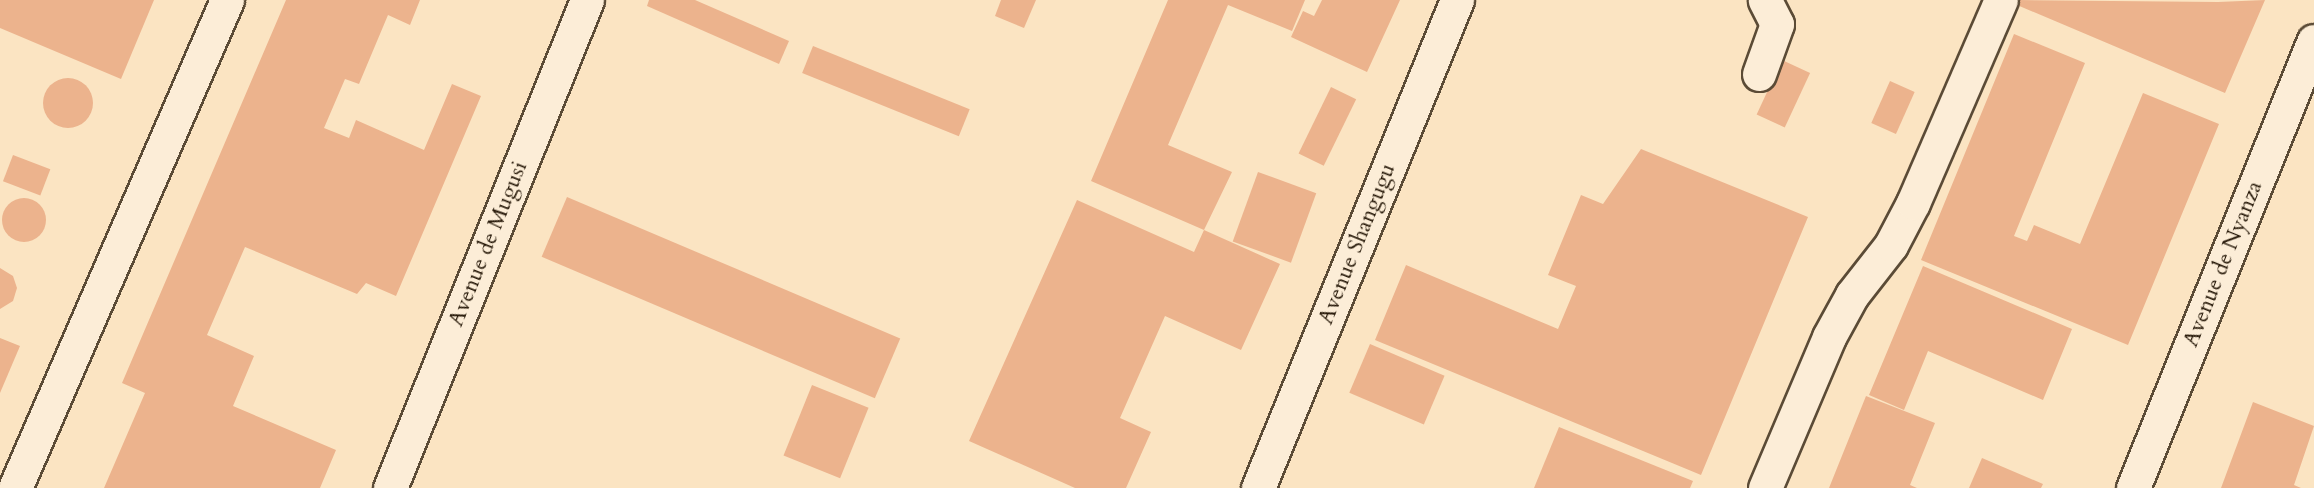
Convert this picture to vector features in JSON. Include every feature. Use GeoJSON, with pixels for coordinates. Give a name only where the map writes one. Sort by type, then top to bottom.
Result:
{"type":"FeatureCollection","features":[{"type":"Feature","properties":{"kind":"street"},"geometry":{"type":"LineString","coordinates":[[15,488],[227,0]]}},
{"type":"Feature","properties":{"kind":"street","name":"Avenue de Mugusi"},"geometry":{"type":"LineString","coordinates":[[390,488],[587,0]]}},
{"type":"Feature","properties":{"kind":"street","name":"Avenue Shangugu"},"geometry":{"type":"LineString","coordinates":[[1258,488],[1456,0]]}},
{"type":"Feature","properties":{"kind":"street"},"geometry":{"type":"LineString","coordinates":[[1760,74],[1777,24],[1765,0]]}},
{"type":"Feature","properties":{"kind":"street"},"geometry":{"type":"LineString","coordinates":[[1765,488],[1830,337],[1852,296],[1891,244],[1914,203],[2001,0]]}},
{"type":"Feature","properties":{"kind":"street","name":"Avenue de Nyanza"},"geometry":{"type":"LineString","coordinates":[[2133,488],[2314,40]]}},
{"type":"Feature","properties":{"kind":"building"},"geometry":{"type":"Polygon","coordinates":[[[0,0],[154,0],[121,79],[0,28],[0,0]]]}},
{"type":"Feature","properties":{"kind":"building"},"geometry":{"type":"Polygon","coordinates":[[[286,0],[420,0],[410,25],[388,15],[359,84],[345,79],[324,128],[349,138],[356,120],[424,150],[452,84],[481,96],[396,296],[366,283],[357,294],[245,247],[207,335],[254,356],[233,406],[336,450],[320,488],[104,488],[145,393],[122,383],[286,0]]]}},
{"type":"Feature","properties":{"kind":"building"},"geometry":{"type":"Polygon","coordinates":[[[649,0],[695,0],[789,41],[779,64],[647,6],[649,0]]]}},
{"type":"Feature","properties":{"kind":"building"},"geometry":{"type":"Polygon","coordinates":[[[1001,0],[1036,0],[1024,28],[995,16],[1001,0]]]}},
{"type":"Feature","properties":{"kind":"building"},"geometry":{"type":"Polygon","coordinates":[[[1168,0],[1305,0],[1292,31],[1228,5],[1168,145],[1232,172],[1204,230],[1091,181],[1168,0]]]}},
{"type":"Feature","properties":{"kind":"building"},"geometry":{"type":"Polygon","coordinates":[[[1322,0],[1400,0],[1367,72],[1291,37],[1303,11],[1314,16],[1322,0]]]}},
{"type":"Feature","properties":{"kind":"building"},"geometry":{"type":"Polygon","coordinates":[[[2019,0],[2218,2],[2265,0],[2225,93],[2017,5],[2019,0]]]}},
{"type":"Feature","properties":{"kind":"building"},"geometry":{"type":"Polygon","coordinates":[[[2014,34],[2085,63],[2014,236],[2027,241],[2034,225],[2080,244],[2143,93],[2219,124],[2128,345],[1921,260],[2014,34]]]}},
{"type":"Feature","properties":{"kind":"building"},"geometry":{"type":"Polygon","coordinates":[[[813,46],[970,109],[959,136],[802,73],[813,46]]]}},
{"type":"Feature","properties":{"kind":"building"},"geometry":{"type":"Polygon","coordinates":[[[1782,60],[1810,73],[1785,127],[1757,114],[1782,60]]]}},
{"type":"Feature","properties":{"kind":"building"},"geometry":{"type":"Polygon","coordinates":[[[63,78],[73,78],[86,85],[93,98],[93,108],[86,121],[73,128],[63,128],[54,124],[47,117],[43,108],[43,98],[47,89],[54,82],[63,78]]]}},
{"type":"Feature","properties":{"kind":"building"},"geometry":{"type":"Polygon","coordinates":[[[1890,81],[1915,92],[1896,134],[1871,123],[1890,81]]]}},
{"type":"Feature","properties":{"kind":"building"},"geometry":{"type":"Polygon","coordinates":[[[1331,87],[1356,99],[1324,166],[1299,154],[1331,87]]]}},
{"type":"Feature","properties":{"kind":"building"},"geometry":{"type":"Polygon","coordinates":[[[1641,149],[1808,217],[1701,475],[1375,340],[1406,265],[1558,329],[1576,286],[1548,275],[1581,195],[1603,204],[1641,149]]]}},
{"type":"Feature","properties":{"kind":"building"},"geometry":{"type":"Polygon","coordinates":[[[13,155],[50,169],[40,195],[3,181],[13,155]]]}},
{"type":"Feature","properties":{"kind":"building"},"geometry":{"type":"Polygon","coordinates":[[[1258,172],[1316,193],[1291,263],[1233,242],[1258,172]]]}},
{"type":"Feature","properties":{"kind":"building"},"geometry":{"type":"Polygon","coordinates":[[[567,197],[900,338],[875,398],[542,257],[567,197]]]}},
{"type":"Feature","properties":{"kind":"building"},"geometry":{"type":"Polygon","coordinates":[[[24,198],[40,204],[46,220],[40,236],[24,242],[8,236],[2,220],[8,204],[24,198]]]}},
{"type":"Feature","properties":{"kind":"building"},"geometry":{"type":"Polygon","coordinates":[[[1077,200],[1194,252],[1204,230],[1280,264],[1241,350],[1165,316],[1120,418],[1151,432],[1126,488],[1075,488],[969,441],[1077,200]]]}},
{"type":"Feature","properties":{"kind":"building"},"geometry":{"type":"Polygon","coordinates":[[[1923,266],[2072,329],[2043,400],[1928,351],[1904,410],[1869,395],[1923,266]]]}},
{"type":"Feature","properties":{"kind":"building"},"geometry":{"type":"Polygon","coordinates":[[[0,268],[13,276],[17,288],[13,301],[0,309],[0,268]]]}},
{"type":"Feature","properties":{"kind":"building"},"geometry":{"type":"Polygon","coordinates":[[[0,338],[20,346],[0,393],[0,338]]]}},
{"type":"Feature","properties":{"kind":"building"},"geometry":{"type":"Polygon","coordinates":[[[1370,344],[1445,376],[1424,424],[1349,393],[1370,344]]]}},
{"type":"Feature","properties":{"kind":"building"},"geometry":{"type":"Polygon","coordinates":[[[812,385],[869,408],[840,478],[784,455],[812,385]]]}},
{"type":"Feature","properties":{"kind":"building"},"geometry":{"type":"Polygon","coordinates":[[[1866,396],[1935,423],[1910,485],[1917,488],[1829,488],[1866,396]]]}},
{"type":"Feature","properties":{"kind":"building"},"geometry":{"type":"Polygon","coordinates":[[[2253,402],[2314,426],[2294,485],[2301,488],[2221,488],[2253,402]]]}},
{"type":"Feature","properties":{"kind":"building"},"geometry":{"type":"Polygon","coordinates":[[[1559,427],[1693,481],[1690,488],[1534,488],[1559,427]]]}},
{"type":"Feature","properties":{"kind":"building"},"geometry":{"type":"Polygon","coordinates":[[[1982,458],[2043,484],[2041,488],[1969,488],[1982,458]]]}}]}
